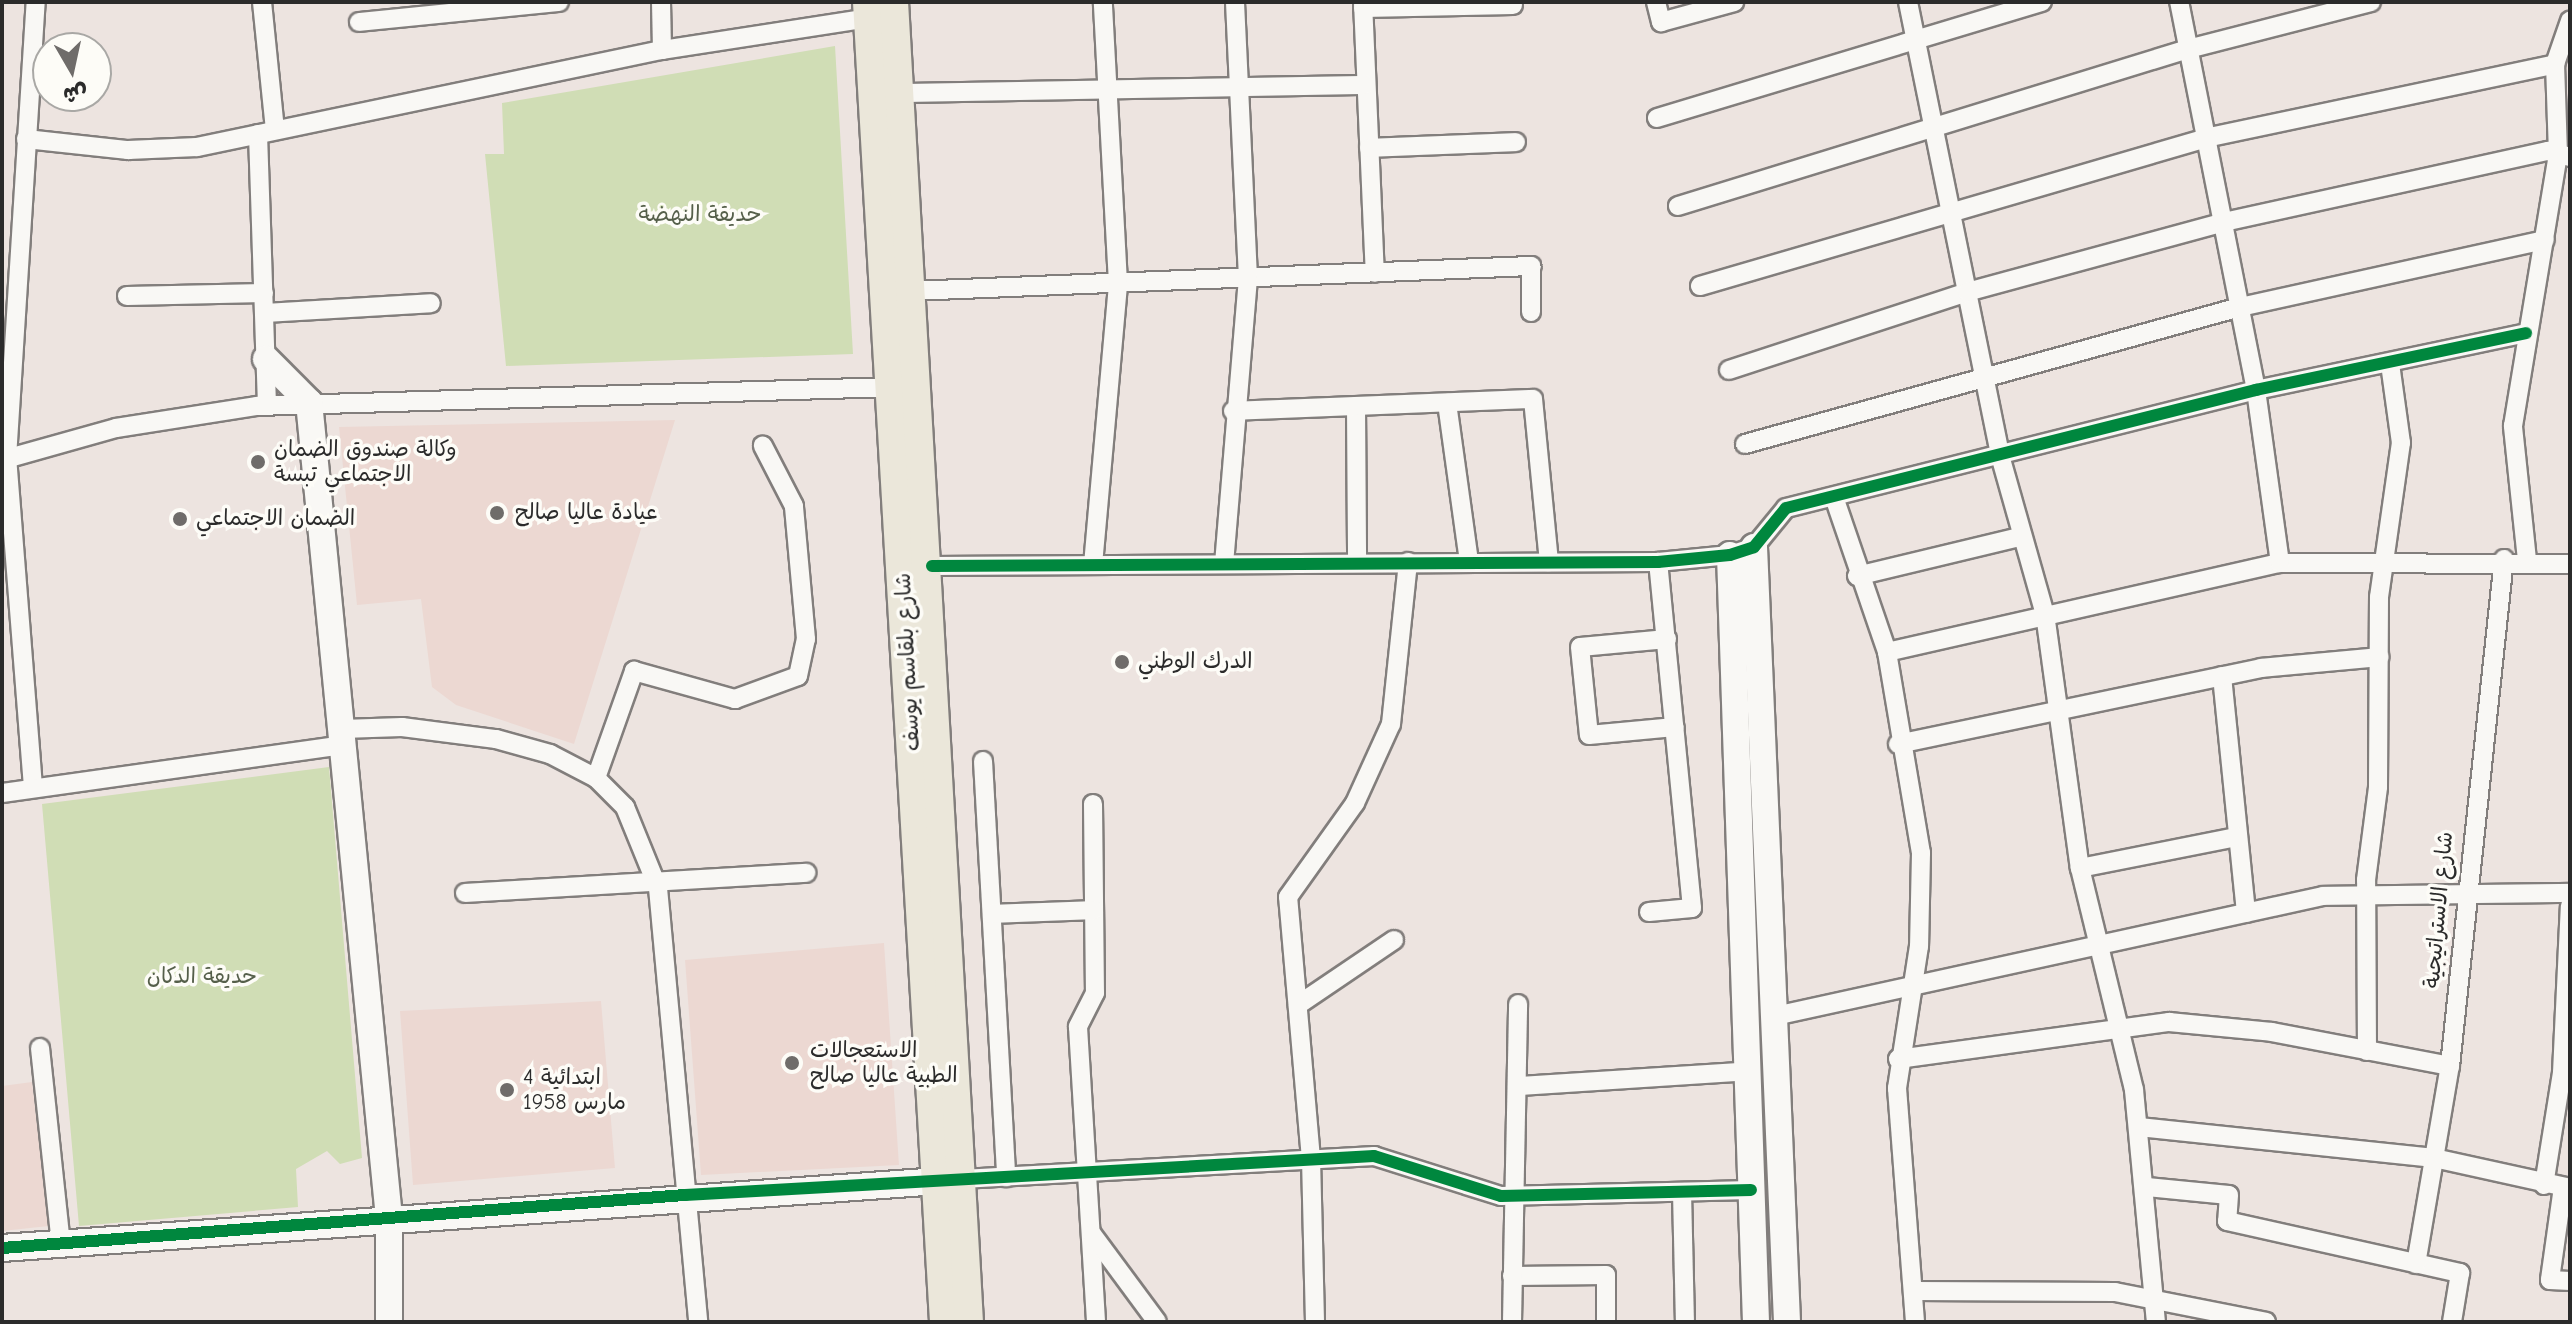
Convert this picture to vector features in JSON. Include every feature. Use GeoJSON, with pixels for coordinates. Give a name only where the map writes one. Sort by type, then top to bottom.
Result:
{"type":"FeatureCollection","features":[{"type":"Feature","properties":{"kind":"main road","name":"شارع بلقاسم يوسف"},"geometry":{"type":"LineString","coordinates":[[894,2],[911,291],[932,566],[950,1180],[944,1322]]}},
{"type":"Feature","properties":{"kind":"main road","name":"شارع بلقاسم يوسف"},"geometry":{"type":"LineString","coordinates":[[868,10],[892,387],[950,1180],[969,1322]]}},
{"type":"Feature","properties":{"kind":"street"},"geometry":{"type":"LineString","coordinates":[[33,787],[4,459],[11,240],[26,139],[36,2]]}},
{"type":"Feature","properties":{"kind":"street"},"geometry":{"type":"LineString","coordinates":[[262,2],[266,131],[264,293],[267,406]]}},
{"type":"Feature","properties":{"kind":"street"},"geometry":{"type":"LineString","coordinates":[[359,22],[559,2]]}},
{"type":"Feature","properties":{"kind":"street"},"geometry":{"type":"LineString","coordinates":[[661,2],[662,50]]}},
{"type":"Feature","properties":{"kind":"street"},"geometry":{"type":"LineString","coordinates":[[1093,565],[1118,283],[1103,2]]}},
{"type":"Feature","properties":{"kind":"street"},"geometry":{"type":"LineString","coordinates":[[1224,564],[1233,411],[1248,278],[1235,2]]}},
{"type":"Feature","properties":{"kind":"street"},"geometry":{"type":"LineString","coordinates":[[1656,2],[1661,22],[1734,2]]}},
{"type":"Feature","properties":{"kind":"street"},"geometry":{"type":"LineString","coordinates":[[1908,2],[2001,459],[2019,537],[2045,614],[2056,713],[2080,868],[2120,1025],[2139,1127],[2147,1187],[2156,1322]]}},
{"type":"Feature","properties":{"kind":"street"},"geometry":{"type":"LineString","coordinates":[[1657,118],[2042,2]]}},
{"type":"Feature","properties":{"kind":"street"},"geometry":{"type":"LineString","coordinates":[[2179,2],[2210,137],[2256,390],[2280,563]]}},
{"type":"Feature","properties":{"kind":"street"},"geometry":{"type":"LineString","coordinates":[[1678,206],[2188,49],[2371,2]]}},
{"type":"Feature","properties":{"kind":"street"},"geometry":{"type":"LineString","coordinates":[[1375,273],[1363,5],[1513,5]]}},
{"type":"Feature","properties":{"kind":"street"},"geometry":{"type":"LineString","coordinates":[[26,139],[164,150],[868,10]]}},
{"type":"Feature","properties":{"kind":"street"},"geometry":{"type":"LineString","coordinates":[[2527,560],[2513,426],[2526,333],[2564,156],[2555,64],[2570,21]]}},
{"type":"Feature","properties":{"kind":"street"},"geometry":{"type":"LineString","coordinates":[[1700,286],[1950,207],[2210,137],[2555,64]]}},
{"type":"Feature","properties":{"kind":"street"},"geometry":{"type":"LineString","coordinates":[[900,93],[1239,82],[1366,85]]}},
{"type":"Feature","properties":{"kind":"street"},"geometry":{"type":"LineString","coordinates":[[1369,148],[1516,142]]}},
{"type":"Feature","properties":{"kind":"street"},"geometry":{"type":"LineString","coordinates":[[1729,370],[1967,292],[2224,222],[2564,156]]}},
{"type":"Feature","properties":{"kind":"street"},"geometry":{"type":"LineString","coordinates":[[1745,444],[1984,374],[2240,307],[2545,240]]}},
{"type":"Feature","properties":{"kind":"street"},"geometry":{"type":"LineString","coordinates":[[911,291],[1531,266],[1531,312]]}},
{"type":"Feature","properties":{"kind":"street"},"geometry":{"type":"LineString","coordinates":[[127,296],[264,293]]}},
{"type":"Feature","properties":{"kind":"street"},"geometry":{"type":"LineString","coordinates":[[265,313],[431,303]]}},
{"type":"Feature","properties":{"kind":"street"},"geometry":{"type":"LineString","coordinates":[[932,566],[1658,562],[1742,551],[1786,508],[2001,459],[2256,390],[2526,333]]}},
{"type":"Feature","properties":{"kind":"street"},"geometry":{"type":"LineString","coordinates":[[266,359],[309,402],[389,1218],[389,1322]]}},
{"type":"Feature","properties":{"kind":"street"},"geometry":{"type":"LineString","coordinates":[[2367,1051],[2366,892],[2378,787],[2379,657],[2384,558],[2401,443],[2390,364]]}},
{"type":"Feature","properties":{"kind":"street"},"geometry":{"type":"LineString","coordinates":[[4,459],[116,428],[309,402],[892,387]]}},
{"type":"Feature","properties":{"kind":"street"},"geometry":{"type":"LineString","coordinates":[[1233,411],[1533,399],[1549,562]]}},
{"type":"Feature","properties":{"kind":"street"},"geometry":{"type":"LineString","coordinates":[[1447,403],[1469,562]]}},
{"type":"Feature","properties":{"kind":"street"},"geometry":{"type":"LineString","coordinates":[[1356,406],[1357,563]]}},
{"type":"Feature","properties":{"kind":"street"},"geometry":{"type":"LineString","coordinates":[[596,778],[634,671],[735,699],[798,676],[806,639],[794,506],[763,446]]}},
{"type":"Feature","properties":{"kind":"street"},"geometry":{"type":"LineString","coordinates":[[1834,497],[1857,576],[1887,652],[1898,744],[1921,853],[1912,987],[1898,1059],[1915,1322]]}},
{"type":"Feature","properties":{"kind":"street"},"geometry":{"type":"LineString","coordinates":[[1857,576],[2019,537]]}},
{"type":"Feature","properties":{"kind":"street"},"geometry":{"type":"LineString","coordinates":[[1742,551],[1775,1016],[1787,1322]]}},
{"type":"Feature","properties":{"kind":"street"},"geometry":{"type":"LineString","coordinates":[[1742,551],[1751,1190],[1756,1322]]}},
{"type":"Feature","properties":{"kind":"street"},"geometry":{"type":"LineString","coordinates":[[1887,652],[2280,563],[2384,558],[2504,559],[2570,564]]}},
{"type":"Feature","properties":{"kind":"street","name":"شارع الاستراتيجية"},"geometry":{"type":"LineString","coordinates":[[2416,1264],[2450,1066],[2464,893],[2504,559]]}},
{"type":"Feature","properties":{"kind":"street"},"geometry":{"type":"LineString","coordinates":[[1315,1322],[1311,1159],[1288,897],[1355,803],[1391,724],[1408,562]]}},
{"type":"Feature","properties":{"kind":"street"},"geometry":{"type":"LineString","coordinates":[[1649,912],[1692,908],[1658,562]]}},
{"type":"Feature","properties":{"kind":"street"},"geometry":{"type":"LineString","coordinates":[[1667,639],[1580,647],[1589,735],[1675,727]]}},
{"type":"Feature","properties":{"kind":"street"},"geometry":{"type":"LineString","coordinates":[[1898,744],[2222,676],[2379,657]]}},
{"type":"Feature","properties":{"kind":"street"},"geometry":{"type":"LineString","coordinates":[[2222,676],[2246,913]]}},
{"type":"Feature","properties":{"kind":"street"},"geometry":{"type":"LineString","coordinates":[[2,793],[402,727],[496,739],[550,754],[596,778],[625,807],[658,888],[698,1322]]}},
{"type":"Feature","properties":{"kind":"street"},"geometry":{"type":"LineString","coordinates":[[983,761],[1006,1177]]}},
{"type":"Feature","properties":{"kind":"street"},"geometry":{"type":"LineString","coordinates":[[1093,804],[1095,993],[1078,1027],[1096,1322]]}},
{"type":"Feature","properties":{"kind":"street"},"geometry":{"type":"LineString","coordinates":[[2080,868],[2237,837]]}},
{"type":"Feature","properties":{"kind":"street"},"geometry":{"type":"LineString","coordinates":[[465,893],[658,888],[806,873]]}},
{"type":"Feature","properties":{"kind":"street"},"geometry":{"type":"LineString","coordinates":[[1775,1016],[2246,913],[2366,892],[2570,893]]}},
{"type":"Feature","properties":{"kind":"street"},"geometry":{"type":"LineString","coordinates":[[2544,1185],[2566,1073],[2570,906]]}},
{"type":"Feature","properties":{"kind":"street"},"geometry":{"type":"LineString","coordinates":[[992,914],[1094,910]]}},
{"type":"Feature","properties":{"kind":"street"},"geometry":{"type":"LineString","coordinates":[[1298,1005],[1394,940]]}},
{"type":"Feature","properties":{"kind":"street"},"geometry":{"type":"LineString","coordinates":[[1512,1322],[1512,1197],[1521,1086],[1518,1004]]}},
{"type":"Feature","properties":{"kind":"street"},"geometry":{"type":"LineString","coordinates":[[1898,1059],[2120,1025],[2272,1032],[2450,1066]]}},
{"type":"Feature","properties":{"kind":"street"},"geometry":{"type":"LineString","coordinates":[[40,1048],[61,1243]]}},
{"type":"Feature","properties":{"kind":"street"},"geometry":{"type":"LineString","coordinates":[[1521,1086],[1750,1071]]}},
{"type":"Feature","properties":{"kind":"street"},"geometry":{"type":"LineString","coordinates":[[2139,1127],[2434,1158],[2566,1188],[2550,1280],[2570,1281]]}},
{"type":"Feature","properties":{"kind":"street"},"geometry":{"type":"LineString","coordinates":[[2,1248],[685,1195],[1311,1159],[1393,1159],[1512,1197],[1751,1190]]}},
{"type":"Feature","properties":{"kind":"street"},"geometry":{"type":"LineString","coordinates":[[2147,1187],[2229,1195],[2227,1221],[2460,1273],[2452,1322]]}},
{"type":"Feature","properties":{"kind":"street"},"geometry":{"type":"LineString","coordinates":[[1682,1192],[1685,1322]]}},
{"type":"Feature","properties":{"kind":"street"},"geometry":{"type":"LineString","coordinates":[[1091,1232],[1157,1322]]}},
{"type":"Feature","properties":{"kind":"street"},"geometry":{"type":"LineString","coordinates":[[1512,1276],[1606,1275],[1606,1322]]}},
{"type":"Feature","properties":{"kind":"street"},"geometry":{"type":"LineString","coordinates":[[1915,1291],[2115,1292],[2266,1322]]}},
{"type":"Feature","properties":{"kind":"shaded area","name":"عيادة عاليا صالح"},"geometry":{"type":"Polygon","coordinates":[[[675,420],[574,744],[456,705],[432,687],[421,599],[357,605],[339,427],[675,420]]]}},
{"type":"Feature","properties":{"kind":"shaded area","name":"الاستعجالات الطبية عاليا صالح"},"geometry":{"type":"Polygon","coordinates":[[[884,943],[899,1165],[701,1175],[685,960],[884,943]]]}},
{"type":"Feature","properties":{"kind":"shaded area","name":"ابتدائية 4 مارس 1958"},"geometry":{"type":"Polygon","coordinates":[[[601,1001],[615,1168],[413,1185],[400,1011],[601,1001]]]}},
{"type":"Feature","properties":{"kind":"shaded area"},"geometry":{"type":"Polygon","coordinates":[[[32,1082],[49,1226],[2,1231],[2,1086],[32,1082]]]}},
{"type":"Feature","properties":{"kind":"green space","name":"حديقة النهضة"},"geometry":{"type":"Polygon","coordinates":[[[835,46],[853,354],[506,366],[485,154],[504,154],[502,103],[835,46]]]}},
{"type":"Feature","properties":{"kind":"green space","name":"حديقة الدكان"},"geometry":{"type":"Polygon","coordinates":[[[329,767],[362,1158],[340,1164],[327,1151],[296,1169],[298,1207],[79,1226],[42,804],[329,767]]]}},
{"type":"Feature","properties":{"kind":"cycle path"},"geometry":{"type":"LineString","coordinates":[[932,566],[1658,562],[1730,555],[1754,547],[1786,508],[2256,390],[2526,333]]}},
{"type":"Feature","properties":{"kind":"cycle path"},"geometry":{"type":"LineString","coordinates":[[2,1248],[685,1195],[1374,1156],[1501,1196],[1751,1190]]}},
{"type":"Feature","properties":{"kind":"place","name":"وكالة صندوق الضمان الاجتماعي تبسة"},"geometry":{"type":"Point","coordinates":[258,462]}},
{"type":"Feature","properties":{"kind":"place","name":"عيادة عاليا صالح"},"geometry":{"type":"Point","coordinates":[497,513]}},
{"type":"Feature","properties":{"kind":"place","name":"الضمان الاجتماعي"},"geometry":{"type":"Point","coordinates":[180,519]}},
{"type":"Feature","properties":{"kind":"place","name":"الدرك الوطني"},"geometry":{"type":"Point","coordinates":[1122,662]}},
{"type":"Feature","properties":{"kind":"place","name":"الاستعجالات الطبية عاليا صالح"},"geometry":{"type":"Point","coordinates":[792,1063]}},
{"type":"Feature","properties":{"kind":"place","name":"ابتدائية 4 مارس 1958"},"geometry":{"type":"Point","coordinates":[507,1090]}}]}
